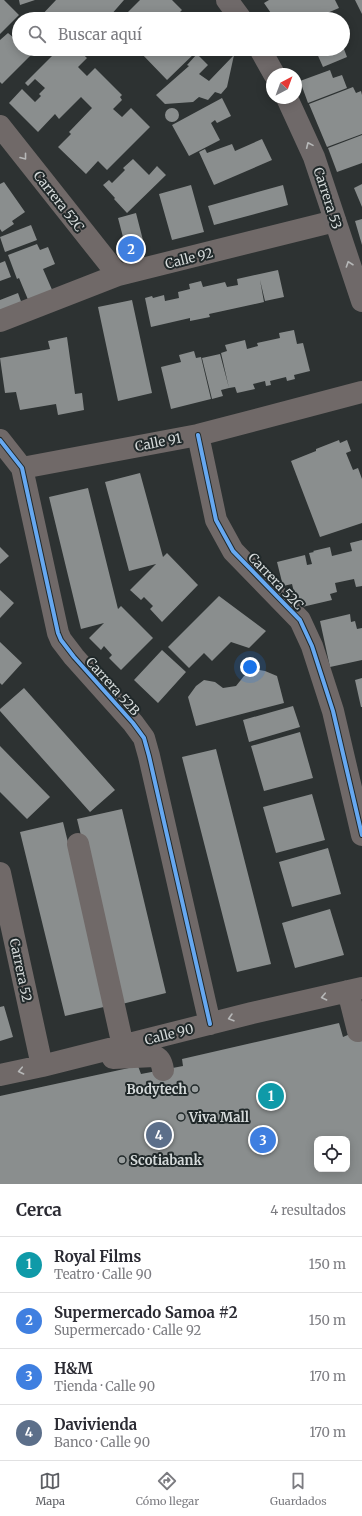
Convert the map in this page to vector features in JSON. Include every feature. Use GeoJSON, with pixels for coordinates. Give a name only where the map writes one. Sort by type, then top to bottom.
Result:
{"type":"FeatureCollection","features":[{"type":"Feature","properties":{"kind":"main road"},"geometry":{"type":"LineString","coordinates":[[227,0],[235,12]]}},
{"type":"Feature","properties":{"kind":"main road"},"geometry":{"type":"LineString","coordinates":[[264,56],[271,68]]}},
{"type":"Feature","properties":{"kind":"main road","name":"Carrera 53"},"geometry":{"type":"LineString","coordinates":[[290,104],[314,157],[362,301]]}},
{"type":"Feature","properties":{"kind":"street","name":"Carrera 52C"},"geometry":{"type":"LineString","coordinates":[[0,126],[118,275]]}},
{"type":"Feature","properties":{"kind":"street","name":"Calle 92"},"geometry":{"type":"LineString","coordinates":[[0,321],[118,275],[335,221]]}},
{"type":"Feature","properties":{"kind":"street","name":"Calle 91"},"geometry":{"type":"LineString","coordinates":[[22,468],[198,434],[362,392]]}},
{"type":"Feature","properties":{"kind":"street","name":"Carrera 52C"},"geometry":{"type":"LineString","coordinates":[[198,434],[216,520],[234,551],[300,620],[312,646],[332,711],[362,835]]}},
{"type":"Feature","properties":{"kind":"street","name":"Carrera 52B"},"geometry":{"type":"LineString","coordinates":[[0,440],[22,468],[58,633],[61,640],[74,657],[133,723],[144,738],[210,1024]]}},
{"type":"Feature","properties":{"kind":"street"},"geometry":{"type":"LineString","coordinates":[[78,844],[114,1048],[107,1055],[111,1058],[156,1057],[161,1062],[163,1070]]}},
{"type":"Feature","properties":{"kind":"street","name":"Carrera 52"},"geometry":{"type":"LineString","coordinates":[[0,873],[42,1066]]}},
{"type":"Feature","properties":{"kind":"street","name":"Calle 90"},"geometry":{"type":"LineString","coordinates":[[0,1075],[210,1024],[252,1012],[355,990]]}},
{"type":"Feature","properties":{"kind":"street"},"geometry":{"type":"LineString","coordinates":[[355,990],[358,1031]]}},
{"type":"Feature","properties":{"kind":"building"},"geometry":{"type":"Polygon","coordinates":[[[0,0],[4,0],[16,12],[12,12],[12,22],[0,34],[0,0]]]}},
{"type":"Feature","properties":{"kind":"building"},"geometry":{"type":"Polygon","coordinates":[[[19,0],[35,0],[20,5],[19,0]]]}},
{"type":"Feature","properties":{"kind":"building"},"geometry":{"type":"Polygon","coordinates":[[[56,0],[124,0],[114,12],[45,12],[56,0]]]}},
{"type":"Feature","properties":{"kind":"building"},"geometry":{"type":"Polygon","coordinates":[[[140,0],[172,0],[182,10],[180,12],[128,12],[140,0]]]}},
{"type":"Feature","properties":{"kind":"building"},"geometry":{"type":"Polygon","coordinates":[[[269,0],[335,0],[339,8],[330,12],[270,12],[264,3],[269,0]]]}},
{"type":"Feature","properties":{"kind":"building"},"geometry":{"type":"Polygon","coordinates":[[[355,0],[362,0],[362,14],[355,0]]]}},
{"type":"Feature","properties":{"kind":"building"},"geometry":{"type":"Polygon","coordinates":[[[8,33],[12,36],[12,56],[30,56],[2,84],[0,82],[0,40],[8,33]]]}},
{"type":"Feature","properties":{"kind":"building"},"geometry":{"type":"Polygon","coordinates":[[[52,56],[85,56],[87,58],[78,67],[87,76],[95,68],[122,95],[120,97],[122,100],[113,109],[122,117],[131,108],[150,127],[107,170],[98,161],[86,174],[58,147],[71,134],[69,132],[92,108],[81,97],[59,119],[55,114],[38,132],[9,103],[22,89],[35,102],[41,96],[39,94],[45,88],[35,79],[28,86],[25,83],[52,56]]]}},
{"type":"Feature","properties":{"kind":"building"},"geometry":{"type":"Polygon","coordinates":[[[144,56],[192,56],[167,80],[144,56]]]}},
{"type":"Feature","properties":{"kind":"building"},"geometry":{"type":"Polygon","coordinates":[[[195,56],[199,56],[208,65],[199,74],[209,81],[234,56],[227,87],[221,94],[215,92],[208,100],[199,97],[193,102],[165,104],[156,95],[189,66],[187,65],[195,56]]]}},
{"type":"Feature","properties":{"kind":"building"},"geometry":{"type":"Polygon","coordinates":[[[318,56],[347,56],[347,57],[323,67],[318,56]]]}},
{"type":"Feature","properties":{"kind":"building"},"geometry":{"type":"Polygon","coordinates":[[[330,70],[333,78],[342,75],[347,88],[308,103],[302,86],[302,80],[330,70]]]}},
{"type":"Feature","properties":{"kind":"building"},"geometry":{"type":"Polygon","coordinates":[[[353,87],[356,93],[361,91],[362,95],[362,134],[327,147],[309,104],[353,87]]]}},
{"type":"Feature","properties":{"kind":"building"},"geometry":{"type":"Polygon","coordinates":[[[222,98],[231,116],[217,123],[215,120],[211,123],[220,140],[189,156],[172,125],[222,98]]]}},
{"type":"Feature","properties":{"kind":"building"},"geometry":{"type":"Polygon","coordinates":[[[172,108],[177,110],[179,115],[177,120],[172,122],[167,120],[165,115],[167,110],[172,108]]]}},
{"type":"Feature","properties":{"kind":"building"},"geometry":{"type":"Polygon","coordinates":[[[362,135],[362,163],[337,172],[328,148],[362,135]]]}},
{"type":"Feature","properties":{"kind":"building"},"geometry":{"type":"Polygon","coordinates":[[[262,139],[272,160],[214,185],[199,152],[205,149],[207,153],[232,144],[235,151],[262,139]]]}},
{"type":"Feature","properties":{"kind":"building"},"geometry":{"type":"Polygon","coordinates":[[[133,159],[149,175],[157,166],[166,175],[127,213],[103,185],[109,180],[112,183],[125,170],[123,168],[133,159]]]}},
{"type":"Feature","properties":{"kind":"building"},"geometry":{"type":"Polygon","coordinates":[[[4,182],[25,212],[12,221],[14,224],[2,232],[0,229],[0,184],[4,182]]]}},
{"type":"Feature","properties":{"kind":"building"},"geometry":{"type":"Polygon","coordinates":[[[362,184],[362,207],[354,188],[362,184]]]}},
{"type":"Feature","properties":{"kind":"building"},"geometry":{"type":"Polygon","coordinates":[[[191,185],[204,232],[172,240],[159,194],[191,185]]]}},
{"type":"Feature","properties":{"kind":"building"},"geometry":{"type":"Polygon","coordinates":[[[283,185],[288,205],[214,225],[208,206],[283,185]]]}},
{"type":"Feature","properties":{"kind":"building"},"geometry":{"type":"Polygon","coordinates":[[[136,213],[146,252],[128,256],[118,218],[136,213]]]}},
{"type":"Feature","properties":{"kind":"building"},"geometry":{"type":"Polygon","coordinates":[[[362,219],[362,245],[355,221],[362,219]]]}},
{"type":"Feature","properties":{"kind":"building"},"geometry":{"type":"Polygon","coordinates":[[[31,225],[37,240],[5,252],[0,237],[31,225]]]}},
{"type":"Feature","properties":{"kind":"building"},"geometry":{"type":"Polygon","coordinates":[[[37,244],[40,250],[48,247],[55,264],[43,269],[53,292],[29,302],[19,278],[17,279],[8,255],[37,244]]]}},
{"type":"Feature","properties":{"kind":"building"},"geometry":{"type":"Polygon","coordinates":[[[5,261],[11,277],[0,281],[0,263],[5,261]]]}},
{"type":"Feature","properties":{"kind":"building"},"geometry":{"type":"Polygon","coordinates":[[[278,270],[284,297],[265,301],[260,280],[264,302],[209,314],[210,317],[190,321],[190,318],[151,327],[145,298],[152,296],[153,298],[164,295],[165,301],[179,298],[178,292],[190,289],[189,284],[201,281],[203,287],[225,282],[227,287],[238,285],[237,279],[278,270]]]}},
{"type":"Feature","properties":{"kind":"building"},"geometry":{"type":"Polygon","coordinates":[[[18,293],[23,307],[0,316],[0,300],[18,293]]]}},
{"type":"Feature","properties":{"kind":"building"},"geometry":{"type":"Polygon","coordinates":[[[132,300],[152,393],[118,401],[98,307],[132,300]]]}},
{"type":"Feature","properties":{"kind":"building"},"geometry":{"type":"Polygon","coordinates":[[[294,330],[297,344],[303,343],[310,371],[294,375],[295,379],[287,381],[286,377],[270,381],[271,385],[266,386],[265,381],[253,384],[255,389],[237,393],[235,387],[229,388],[221,353],[227,351],[225,345],[245,340],[247,349],[258,346],[257,343],[280,338],[279,333],[294,330]]]}},
{"type":"Feature","properties":{"kind":"building"},"geometry":{"type":"Polygon","coordinates":[[[67,337],[75,394],[82,393],[84,410],[58,415],[56,404],[20,410],[16,392],[5,393],[0,358],[50,349],[48,341],[67,337]]]}},
{"type":"Feature","properties":{"kind":"building"},"geometry":{"type":"Polygon","coordinates":[[[194,351],[196,358],[201,357],[211,399],[171,409],[161,367],[181,362],[179,355],[194,351]]]}},
{"type":"Feature","properties":{"kind":"building"},"geometry":{"type":"Polygon","coordinates":[[[220,354],[229,388],[221,390],[223,396],[212,399],[202,358],[220,354]]]}},
{"type":"Feature","properties":{"kind":"building"},"geometry":{"type":"Polygon","coordinates":[[[339,440],[340,443],[347,440],[351,451],[346,453],[353,470],[358,468],[362,479],[362,523],[320,537],[291,461],[339,440]]]}},
{"type":"Feature","properties":{"kind":"building"},"geometry":{"type":"Polygon","coordinates":[[[140,473],[163,557],[167,553],[198,585],[162,622],[150,609],[153,606],[144,597],[141,600],[130,590],[156,564],[129,571],[105,482],[140,473]]]}},
{"type":"Feature","properties":{"kind":"building"},"geometry":{"type":"Polygon","coordinates":[[[88,488],[118,609],[121,606],[153,638],[121,670],[109,658],[112,655],[104,646],[101,650],[89,638],[104,623],[81,629],[49,497],[88,488]]]}},
{"type":"Feature","properties":{"kind":"building"},"geometry":{"type":"Polygon","coordinates":[[[362,540],[362,586],[356,587],[354,579],[335,583],[337,592],[330,594],[332,600],[302,607],[300,599],[296,600],[292,584],[283,586],[277,562],[305,555],[307,565],[312,564],[309,553],[314,552],[313,551],[330,547],[332,556],[352,551],[350,543],[362,540]]]}},
{"type":"Feature","properties":{"kind":"building"},"geometry":{"type":"Polygon","coordinates":[[[0,547],[9,556],[0,564],[0,547]]]}},
{"type":"Feature","properties":{"kind":"building"},"geometry":{"type":"Polygon","coordinates":[[[0,590],[14,603],[0,618],[0,590]]]}},
{"type":"Feature","properties":{"kind":"building"},"geometry":{"type":"Polygon","coordinates":[[[219,596],[266,631],[249,648],[231,642],[212,661],[204,653],[189,668],[168,647],[219,596]]]}},
{"type":"Feature","properties":{"kind":"building"},"geometry":{"type":"Polygon","coordinates":[[[350,614],[351,622],[355,621],[357,629],[362,628],[362,660],[330,667],[320,621],[350,614]]]}},
{"type":"Feature","properties":{"kind":"building"},"geometry":{"type":"Polygon","coordinates":[[[0,642],[22,663],[2,685],[0,683],[0,642]]]}},
{"type":"Feature","properties":{"kind":"building"},"geometry":{"type":"Polygon","coordinates":[[[162,650],[186,672],[158,703],[134,680],[162,650]]]}},
{"type":"Feature","properties":{"kind":"building"},"geometry":{"type":"Polygon","coordinates":[[[254,669],[265,671],[277,676],[284,703],[196,726],[188,697],[196,686],[204,680],[215,682],[223,688],[236,686],[244,676],[254,669]]]}},
{"type":"Feature","properties":{"kind":"building"},"geometry":{"type":"Polygon","coordinates":[[[362,678],[362,707],[361,707],[355,680],[362,678]]]}},
{"type":"Feature","properties":{"kind":"building"},"geometry":{"type":"Polygon","coordinates":[[[24,688],[115,790],[90,812],[0,711],[0,709],[24,688]]]}},
{"type":"Feature","properties":{"kind":"building"},"geometry":{"type":"Polygon","coordinates":[[[293,706],[300,727],[249,742],[243,720],[293,706]]]}},
{"type":"Feature","properties":{"kind":"building"},"geometry":{"type":"Polygon","coordinates":[[[300,732],[313,778],[264,791],[251,746],[300,732]]]}},
{"type":"Feature","properties":{"kind":"building"},"geometry":{"type":"Polygon","coordinates":[[[0,746],[50,797],[27,819],[0,792],[0,746]]]}},
{"type":"Feature","properties":{"kind":"building"},"geometry":{"type":"Polygon","coordinates":[[[216,749],[271,964],[237,972],[182,757],[216,749]]]}},
{"type":"Feature","properties":{"kind":"building"},"geometry":{"type":"Polygon","coordinates":[[[312,794],[325,840],[276,853],[263,807],[312,794]]]}},
{"type":"Feature","properties":{"kind":"building"},"geometry":{"type":"Polygon","coordinates":[[[122,809],[166,993],[122,1004],[77,819],[122,809]]]}},
{"type":"Feature","properties":{"kind":"building"},"geometry":{"type":"Polygon","coordinates":[[[63,822],[108,1006],[65,1016],[20,832],[63,822]]]}},
{"type":"Feature","properties":{"kind":"building"},"geometry":{"type":"Polygon","coordinates":[[[328,848],[341,894],[292,907],[279,862],[328,848]]]}},
{"type":"Feature","properties":{"kind":"building"},"geometry":{"type":"Polygon","coordinates":[[[330,909],[344,955],[295,968],[282,923],[330,909]]]}},
{"type":"Feature","properties":{"kind":"building"},"geometry":{"type":"Polygon","coordinates":[[[4,1006],[13,1037],[0,1041],[0,1007],[4,1006]]]}},
{"type":"Feature","properties":{"kind":"building","name":"Viva Mall"},"geometry":{"type":"Polygon","coordinates":[[[339,1023],[343,1037],[362,1029],[362,1184],[0,1184],[0,1096],[138,1066],[141,1074],[183,1066],[182,1059],[339,1023]]]}},
{"type":"Feature","properties":{"kind":"cycle path"},"geometry":{"type":"LineString","coordinates":[[198,435],[216,520],[233,551],[300,620],[312,646],[333,711],[362,835]]}},
{"type":"Feature","properties":{"kind":"cycle path"},"geometry":{"type":"LineString","coordinates":[[0,440],[22,468],[58,633],[61,640],[74,657],[133,723],[144,738],[210,1024]]}},
{"type":"Feature","properties":{"kind":"place","name":"Supermercado Samoa #2"},"geometry":{"type":"Point","coordinates":[131,249]}},
{"type":"Feature","properties":{"kind":"place","name":"Bodytech"},"geometry":{"type":"Point","coordinates":[195,1089]}},
{"type":"Feature","properties":{"kind":"place","name":"Royal Films"},"geometry":{"type":"Point","coordinates":[271,1096]}},
{"type":"Feature","properties":{"kind":"place","name":"Viva Mall"},"geometry":{"type":"Point","coordinates":[181,1117]}},
{"type":"Feature","properties":{"kind":"place","name":"Davivienda"},"geometry":{"type":"Point","coordinates":[159,1135]}},
{"type":"Feature","properties":{"kind":"place","name":"H&M"},"geometry":{"type":"Point","coordinates":[263,1140]}},
{"type":"Feature","properties":{"kind":"place","name":"Scotiabank"},"geometry":{"type":"Point","coordinates":[122,1160]}}]}
